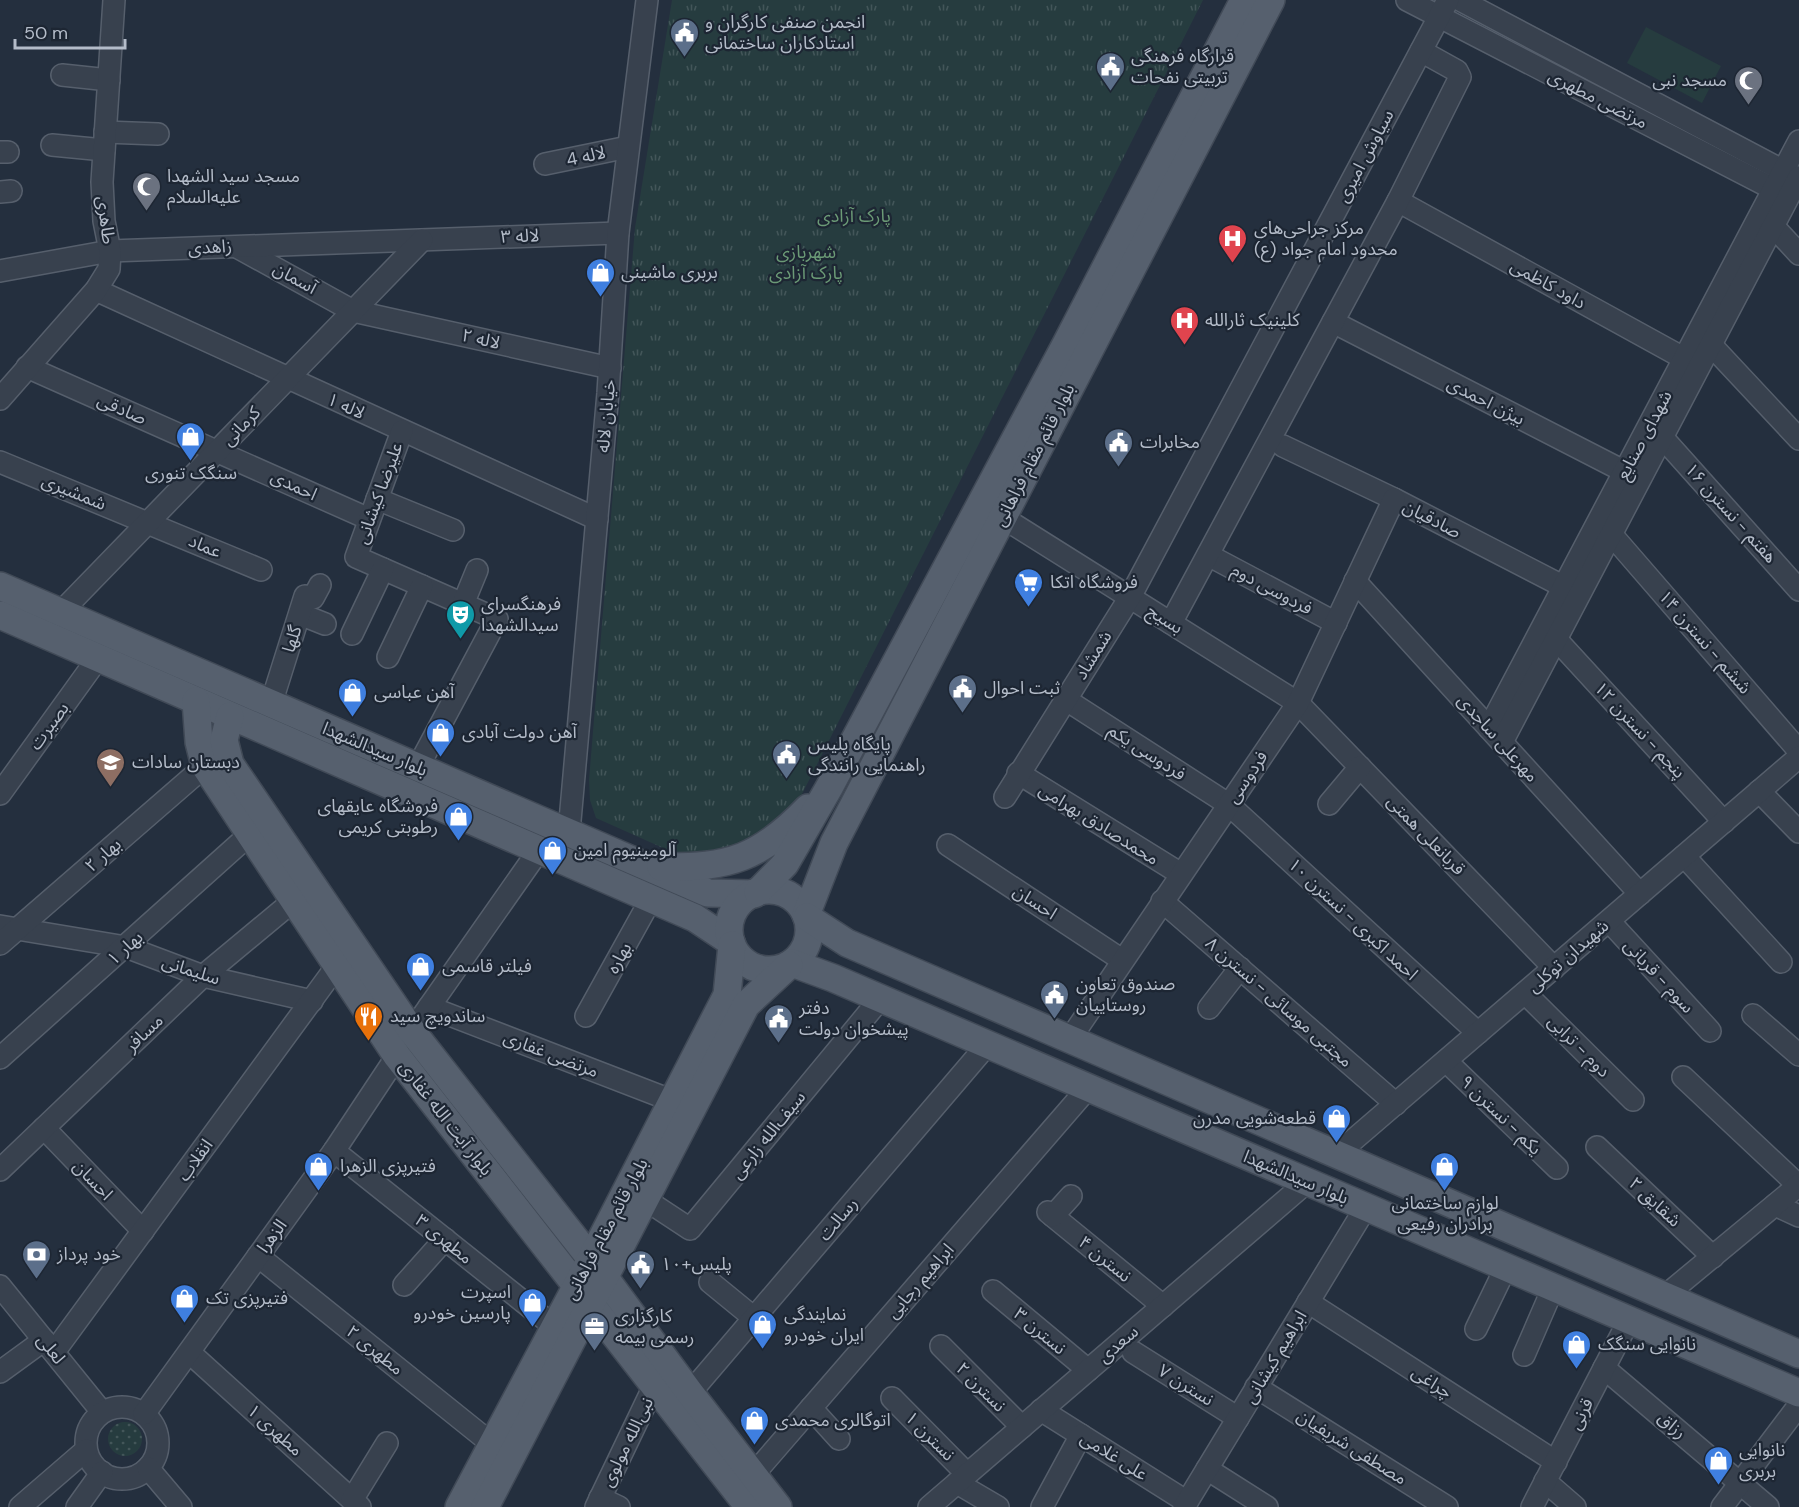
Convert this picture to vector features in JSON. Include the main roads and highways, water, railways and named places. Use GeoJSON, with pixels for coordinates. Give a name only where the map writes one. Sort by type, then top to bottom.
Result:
{"type":"FeatureCollection","features":[{"type":"Feature","properties":{"kind":"main road","name":"بلوار قائم مقام فراهانی"},"geometry":{"type":"LineString","coordinates":[[756,893],[785,864],[830,786],[1054,365],[1244,0]]}},
{"type":"Feature","properties":{"kind":"main road","name":"بلوار قائم مقام فراهانی"},"geometry":{"type":"LineString","coordinates":[[807,916],[834,843],[1271,0]]}},
{"type":"Feature","properties":{"kind":"main road","name":"بلوار سیدالشهدا"},"geometry":{"type":"LineString","coordinates":[[0,586],[708,893],[756,893]]}},
{"type":"Feature","properties":{"kind":"main road","name":"بلوار سیدالشهدا"},"geometry":{"type":"LineString","coordinates":[[1,617],[694,918],[732,943]]}},
{"type":"Feature","properties":{"kind":"main road"},"geometry":{"type":"LineString","coordinates":[[98,658],[114,636]]}},
{"type":"Feature","properties":{"kind":"main road","name":"بلوار آیت الله غفاری"},"geometry":{"type":"LineString","coordinates":[[196,701],[199,742],[205,766],[259,828],[411,1030],[598,1269],[778,1507]]}},
{"type":"Feature","properties":{"kind":"main road","name":"بلوار آیت الله غفاری"},"geometry":{"type":"LineString","coordinates":[[230,716],[224,740],[225,753],[292,902],[397,1056],[749,1507]]}},
{"type":"Feature","properties":{"kind":"main road"},"geometry":{"type":"LineString","coordinates":[[648,867],[702,867],[739,859],[767,846],[830,786]]}},
{"type":"Feature","properties":{"kind":"main road"},"geometry":{"type":"LineString","coordinates":[[767,891],[786,894],[795,899],[807,916],[809,938],[800,956],[791,964],[767,970],[756,968],[738,955],[732,943],[731,919],[744,900],[756,893],[767,891]]}},
{"type":"Feature","properties":{"kind":"main road"},"geometry":{"type":"LineString","coordinates":[[694,918],[708,893]]}},
{"type":"Feature","properties":{"kind":"main road","name":"بلوار سیدالشهدا"},"geometry":{"type":"LineString","coordinates":[[807,916],[847,943],[1799,1354]]}},
{"type":"Feature","properties":{"kind":"main road","name":"بلوار قائم مقام فراهانی"},"geometry":{"type":"LineString","coordinates":[[485,1507],[598,1269],[673,1101],[727,995],[732,943]]}},
{"type":"Feature","properties":{"kind":"main road"},"geometry":{"type":"LineString","coordinates":[[833,978],[847,943]]}},
{"type":"Feature","properties":{"kind":"main road","name":"بلوار قائم مقام فراهانی"},"geometry":{"type":"LineString","coordinates":[[598,1269],[646,1200],[746,1005],[791,964]]}},
{"type":"Feature","properties":{"kind":"main road","name":"بلوار سیدالشهدا"},"geometry":{"type":"LineString","coordinates":[[791,964],[833,978],[1799,1393]]}},
{"type":"Feature","properties":{"kind":"main road","name":"بلوار قائم مقام فراهانی"},"geometry":{"type":"LineString","coordinates":[[459,1507],[555,1326],[584,1295]]}},
{"type":"Feature","properties":{"kind":"main road"},"geometry":{"type":"LineString","coordinates":[[1629,1320],[1665,1296]]}},
{"type":"Feature","properties":{"kind":"place","name":"انجمن صنفی کارگران و استادکاران ساختمانی"},"geometry":{"type":"Point","coordinates":[684,58]}},
{"type":"Feature","properties":{"kind":"place","name":"قرارگاه فرهنگی تربیتی نفحات"},"geometry":{"type":"Point","coordinates":[1110,92]}},
{"type":"Feature","properties":{"kind":"place","name":"مسجد نبی"},"geometry":{"type":"Point","coordinates":[1748,106]}},
{"type":"Feature","properties":{"kind":"place","name":"مسجد سید الشهدا علیه‌السلام"},"geometry":{"type":"Point","coordinates":[146,212]}},
{"type":"Feature","properties":{"kind":"place","name":"مرکز جراحی‌های محدود امام جواد (ع)"},"geometry":{"type":"Point","coordinates":[1233,264]}},
{"type":"Feature","properties":{"kind":"place","name":"بربری ماشینی"},"geometry":{"type":"Point","coordinates":[600,298]}},
{"type":"Feature","properties":{"kind":"place","name":"کلینیک ثارالله"},"geometry":{"type":"Point","coordinates":[1184,346]}},
{"type":"Feature","properties":{"kind":"place","name":"سنگک تنوری"},"geometry":{"type":"Point","coordinates":[191,462]}},
{"type":"Feature","properties":{"kind":"place","name":"مخابرات"},"geometry":{"type":"Point","coordinates":[1119,468]}},
{"type":"Feature","properties":{"kind":"place","name":"فروشگاه اتکا"},"geometry":{"type":"Point","coordinates":[1029,608]}},
{"type":"Feature","properties":{"kind":"place","name":"فرهنگسرای سیدالشهدا"},"geometry":{"type":"Point","coordinates":[460,640]}},
{"type":"Feature","properties":{"kind":"place","name":"ثبت احوال"},"geometry":{"type":"Point","coordinates":[963,714]}},
{"type":"Feature","properties":{"kind":"place","name":"آهن عباسی"},"geometry":{"type":"Point","coordinates":[353,718]}},
{"type":"Feature","properties":{"kind":"place","name":"آهن دولت آبادی"},"geometry":{"type":"Point","coordinates":[441,758]}},
{"type":"Feature","properties":{"kind":"place","name":"پایگاه پلیس راهنمایی رانندگی"},"geometry":{"type":"Point","coordinates":[787,780]}},
{"type":"Feature","properties":{"kind":"place","name":"دبستان سادات"},"geometry":{"type":"Point","coordinates":[111,788]}},
{"type":"Feature","properties":{"kind":"place","name":"فروشگاه عایقهای رطوبتی کریمی"},"geometry":{"type":"Point","coordinates":[459,842]}},
{"type":"Feature","properties":{"kind":"place","name":"آلومینیوم امین"},"geometry":{"type":"Point","coordinates":[553,876]}},
{"type":"Feature","properties":{"kind":"place","name":"فیلتر قاسمی"},"geometry":{"type":"Point","coordinates":[421,992]}},
{"type":"Feature","properties":{"kind":"place","name":"صندوق تعاون روستاییان"},"geometry":{"type":"Point","coordinates":[1055,1020]}},
{"type":"Feature","properties":{"kind":"place","name":"ساندویچ سید"},"geometry":{"type":"Point","coordinates":[369,1042]}},
{"type":"Feature","properties":{"kind":"place","name":"دفتر پیشخوان دولت"},"geometry":{"type":"Point","coordinates":[778,1044]}},
{"type":"Feature","properties":{"kind":"place","name":"قطعه‌شویی مدرن"},"geometry":{"type":"Point","coordinates":[1337,1144]}},
{"type":"Feature","properties":{"kind":"place","name":"فتیرپزی الزهرا"},"geometry":{"type":"Point","coordinates":[319,1192]}},
{"type":"Feature","properties":{"kind":"place","name":"لوازم ساختمانی برادران رفیعی"},"geometry":{"type":"Point","coordinates":[1445,1192]}},
{"type":"Feature","properties":{"kind":"place","name":"خود پرداز"},"geometry":{"type":"Point","coordinates":[36,1280]}},
{"type":"Feature","properties":{"kind":"place","name":"پلیس+۱۰"},"geometry":{"type":"Point","coordinates":[640,1290]}},
{"type":"Feature","properties":{"kind":"place","name":"فتیرپزی تک"},"geometry":{"type":"Point","coordinates":[185,1324]}},
{"type":"Feature","properties":{"kind":"place","name":"اسپرت پارسین خودرو"},"geometry":{"type":"Point","coordinates":[532,1328]}},
{"type":"Feature","properties":{"kind":"place","name":"نمایندگی ایران خودرو"},"geometry":{"type":"Point","coordinates":[763,1350]}},
{"type":"Feature","properties":{"kind":"place","name":"کارگزاری رسمی بیمه"},"geometry":{"type":"Point","coordinates":[594,1352]}},
{"type":"Feature","properties":{"kind":"place","name":"نانوایی سنگک"},"geometry":{"type":"Point","coordinates":[1577,1370]}},
{"type":"Feature","properties":{"kind":"place","name":"اتوگالری محمدی"},"geometry":{"type":"Point","coordinates":[754,1446]}},
{"type":"Feature","properties":{"kind":"place","name":"نانوایی بربری"},"geometry":{"type":"Point","coordinates":[1718,1486]}},
{"type":"Feature","properties":{"kind":"park label","name":"پارک آزادی"},"geometry":{"type":"Point","coordinates":[854,216]}},
{"type":"Feature","properties":{"kind":"park label","name":"شهربازی پارک آزادی"},"geometry":{"type":"Point","coordinates":[806,262]}}]}
